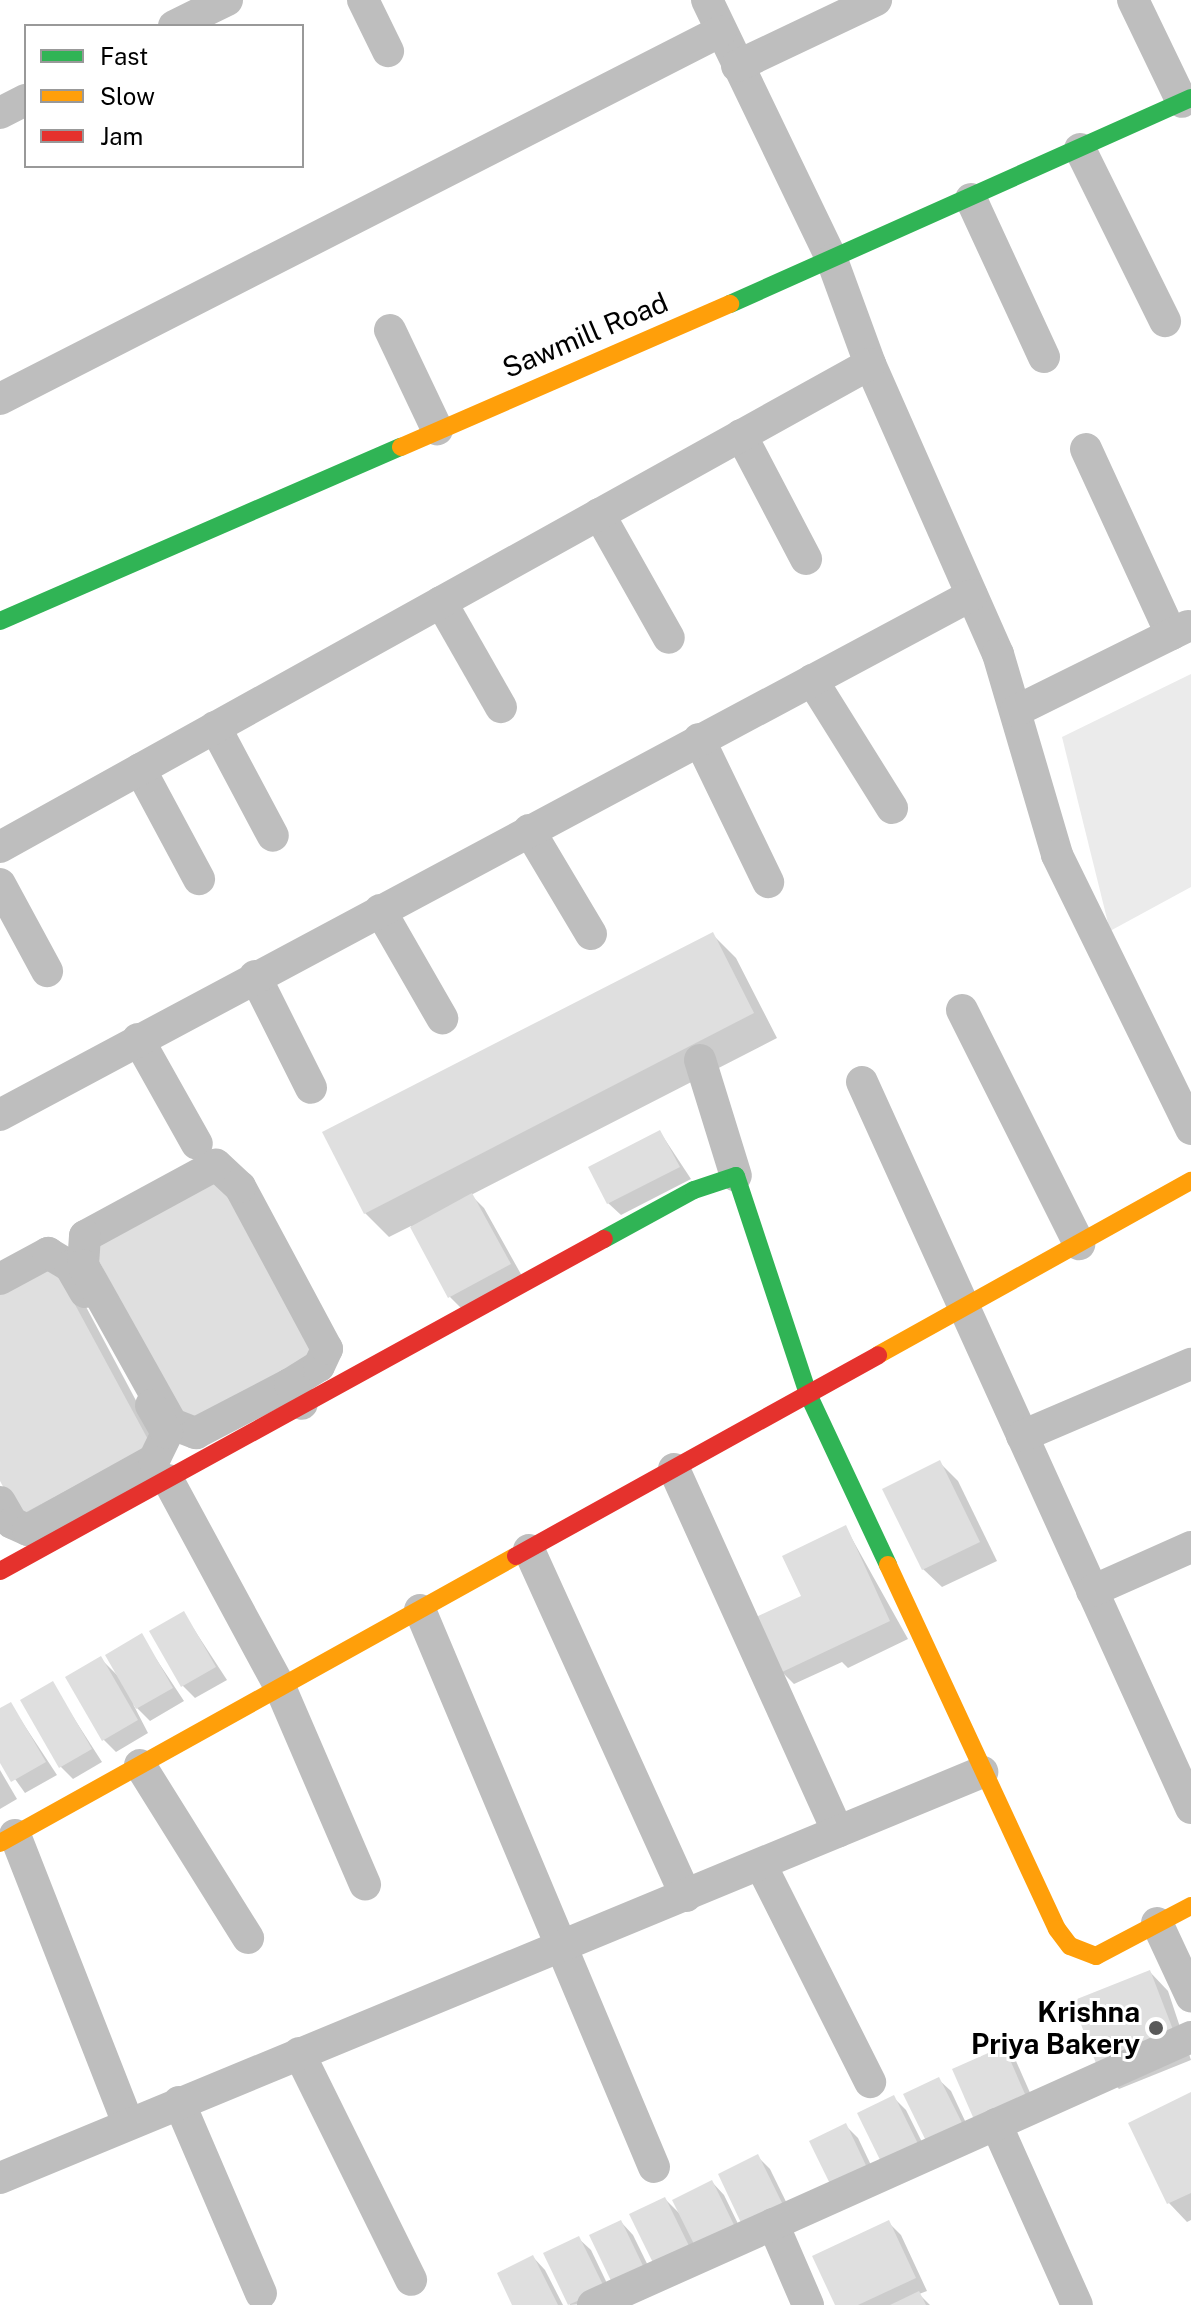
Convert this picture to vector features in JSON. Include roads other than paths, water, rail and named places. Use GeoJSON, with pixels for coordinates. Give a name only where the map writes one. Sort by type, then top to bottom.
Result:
{"type":"FeatureCollection","features":[{"type":"Feature","properties":{"kind":"street"},"geometry":{"type":"LineString","coordinates":[[179,24],[227,0]]}},
{"type":"Feature","properties":{"kind":"street"},"geometry":{"type":"LineString","coordinates":[[363,0],[388,51]]}},
{"type":"Feature","properties":{"kind":"street"},"geometry":{"type":"LineString","coordinates":[[707,0],[832,260],[870,364],[972,595],[1016,711],[1057,855],[1191,1129]]}},
{"type":"Feature","properties":{"kind":"street"},"geometry":{"type":"LineString","coordinates":[[737,66],[876,0]]}},
{"type":"Feature","properties":{"kind":"street"},"geometry":{"type":"LineString","coordinates":[[1133,0],[1186,100]]}},
{"type":"Feature","properties":{"kind":"street"},"geometry":{"type":"LineString","coordinates":[[0,399],[721,31]]}},
{"type":"Feature","properties":{"kind":"street","name":"Sawmill Road"},"geometry":{"type":"LineString","coordinates":[[0,621],[971,199],[1186,100]]}},
{"type":"Feature","properties":{"kind":"street"},"geometry":{"type":"LineString","coordinates":[[0,113],[24,101]]}},
{"type":"Feature","properties":{"kind":"street"},"geometry":{"type":"LineString","coordinates":[[1080,149],[1165,321]]}},
{"type":"Feature","properties":{"kind":"street"},"geometry":{"type":"LineString","coordinates":[[971,199],[1044,357]]}},
{"type":"Feature","properties":{"kind":"street"},"geometry":{"type":"LineString","coordinates":[[390,330],[437,429]]}},
{"type":"Feature","properties":{"kind":"street"},"geometry":{"type":"LineString","coordinates":[[0,847],[870,364]]}},
{"type":"Feature","properties":{"kind":"street"},"geometry":{"type":"LineString","coordinates":[[741,435],[806,559]]}},
{"type":"Feature","properties":{"kind":"street"},"geometry":{"type":"LineString","coordinates":[[1016,711],[1181,629],[1086,449]]}},
{"type":"Feature","properties":{"kind":"street"},"geometry":{"type":"LineString","coordinates":[[599,514],[669,638]]}},
{"type":"Feature","properties":{"kind":"street"},"geometry":{"type":"LineString","coordinates":[[0,1115],[972,595]]}},
{"type":"Feature","properties":{"kind":"street"},"geometry":{"type":"LineString","coordinates":[[441,602],[501,707]]}},
{"type":"Feature","properties":{"kind":"street"},"geometry":{"type":"LineString","coordinates":[[812,680],[892,808]]}},
{"type":"Feature","properties":{"kind":"street"},"geometry":{"type":"LineString","coordinates":[[215,727],[273,836]]}},
{"type":"Feature","properties":{"kind":"street"},"geometry":{"type":"LineString","coordinates":[[699,739],[768,882]]}},
{"type":"Feature","properties":{"kind":"street"},"geometry":{"type":"LineString","coordinates":[[140,769],[199,879]]}},
{"type":"Feature","properties":{"kind":"street"},"geometry":{"type":"LineString","coordinates":[[529,830],[591,934]]}},
{"type":"Feature","properties":{"kind":"street"},"geometry":{"type":"LineString","coordinates":[[0,884],[47,971]]}},
{"type":"Feature","properties":{"kind":"street"},"geometry":{"type":"LineString","coordinates":[[380,910],[442,1018]]}},
{"type":"Feature","properties":{"kind":"street"},"geometry":{"type":"LineString","coordinates":[[255,976],[311,1088]]}},
{"type":"Feature","properties":{"kind":"street"},"geometry":{"type":"LineString","coordinates":[[962,1010],[1079,1244]]}},
{"type":"Feature","properties":{"kind":"street"},"geometry":{"type":"LineString","coordinates":[[138,1039],[197,1144]]}},
{"type":"Feature","properties":{"kind":"street"},"geometry":{"type":"LineString","coordinates":[[700,1060],[808,1394],[1057,1929],[1070,1946],[1096,1956],[1191,1906]]}},
{"type":"Feature","properties":{"kind":"street"},"geometry":{"type":"LineString","coordinates":[[862,1082],[1191,1808]]}},
{"type":"Feature","properties":{"kind":"street"},"geometry":{"type":"LineString","coordinates":[[0,1502],[12,1523],[28,1530],[57,1528],[168,1480],[296,1394],[319,1366],[327,1349],[240,1187],[216,1165],[85,1236],[83,1265],[172,1424],[196,1433],[296,1394],[694,1190],[736,1176]]}},
{"type":"Feature","properties":{"kind":"street"},"geometry":{"type":"LineString","coordinates":[[128,2124],[8,1839],[1191,1181]]}},
{"type":"Feature","properties":{"kind":"street"},"geometry":{"type":"LineString","coordinates":[[0,1279],[48,1253],[70,1266],[167,1433],[154,1460],[0,1571]]}},
{"type":"Feature","properties":{"kind":"street"},"geometry":{"type":"LineString","coordinates":[[1022,1436],[1191,1364]]}},
{"type":"Feature","properties":{"kind":"street"},"geometry":{"type":"LineString","coordinates":[[674,1469],[838,1832]]}},
{"type":"Feature","properties":{"kind":"street"},"geometry":{"type":"LineString","coordinates":[[168,1480],[280,1687],[365,1884]]}},
{"type":"Feature","properties":{"kind":"street"},"geometry":{"type":"LineString","coordinates":[[1092,1591],[1191,1547]]}},
{"type":"Feature","properties":{"kind":"street"},"geometry":{"type":"LineString","coordinates":[[529,1550],[686,1896]]}},
{"type":"Feature","properties":{"kind":"street"},"geometry":{"type":"LineString","coordinates":[[420,1610],[558,1950],[654,2167]]}},
{"type":"Feature","properties":{"kind":"street"},"geometry":{"type":"LineString","coordinates":[[140,1765],[248,1938]]}},
{"type":"Feature","properties":{"kind":"street"},"geometry":{"type":"LineString","coordinates":[[0,2178],[179,2102],[558,1950],[982,1772]]}},
{"type":"Feature","properties":{"kind":"street"},"geometry":{"type":"LineString","coordinates":[[761,1865],[870,2082]]}},
{"type":"Feature","properties":{"kind":"street"},"geometry":{"type":"LineString","coordinates":[[1157,1923],[1191,1996]]}},
{"type":"Feature","properties":{"kind":"street"},"geometry":{"type":"LineString","coordinates":[[593,2305],[1191,2037]]}},
{"type":"Feature","properties":{"kind":"street"},"geometry":{"type":"LineString","coordinates":[[299,2053],[411,2280]]}},
{"type":"Feature","properties":{"kind":"street"},"geometry":{"type":"LineString","coordinates":[[179,2102],[261,2293]]}},
{"type":"Feature","properties":{"kind":"street"},"geometry":{"type":"LineString","coordinates":[[996,2124],[1077,2305]]}},
{"type":"Feature","properties":{"kind":"street"},"geometry":{"type":"LineString","coordinates":[[773,2224],[808,2305]]}},
{"type":"Feature","properties":{"kind":"place","name":"Krishna Priya Bakery"},"geometry":{"type":"Point","coordinates":[1156,2028]}}]}
